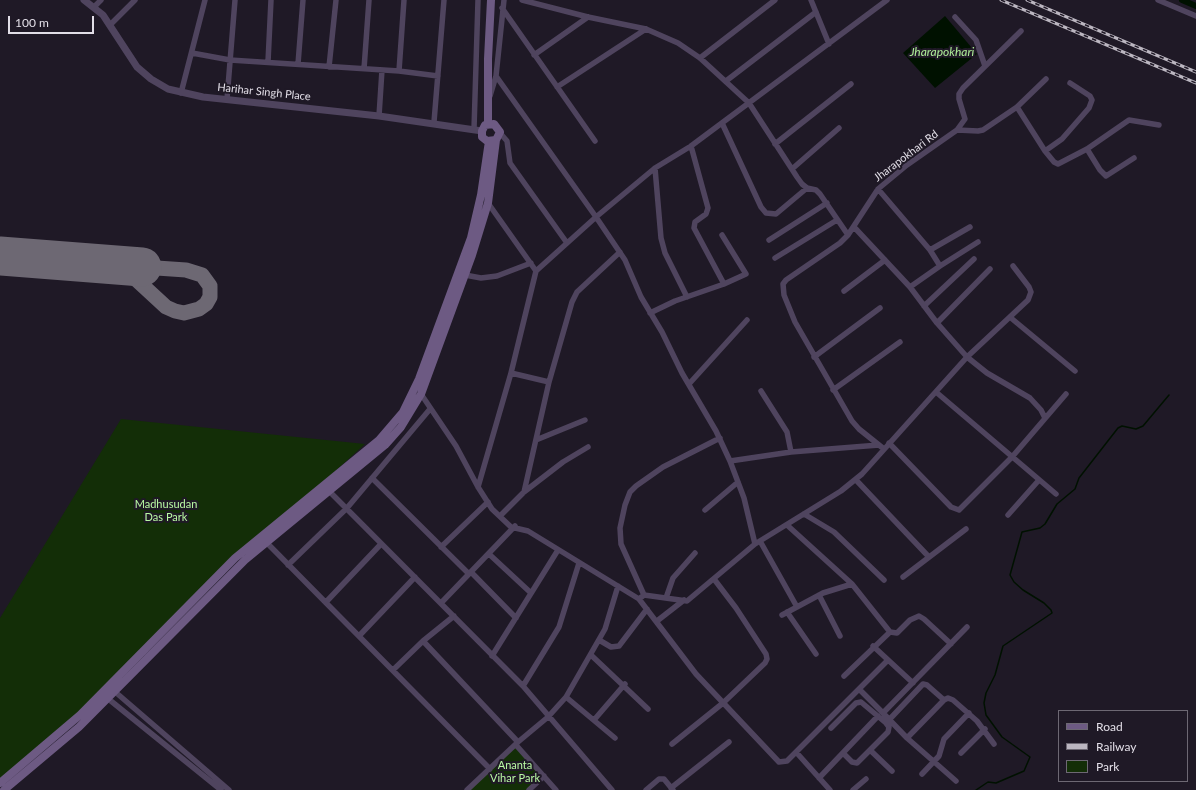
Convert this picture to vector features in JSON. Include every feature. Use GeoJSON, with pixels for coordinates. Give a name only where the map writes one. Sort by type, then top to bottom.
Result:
{"type":"FeatureCollection","features":[{"type":"Feature","properties":{"kind":"main road"},"geometry":{"type":"LineString","coordinates":[[488,124],[488,59],[491,0]]}},
{"type":"Feature","properties":{"kind":"main road"},"geometry":{"type":"LineString","coordinates":[[0,783],[112,690],[226,578],[385,445],[404,422],[421,394],[465,276],[488,203],[497,126],[488,124],[478,130],[482,137],[495,138]]}},
{"type":"Feature","properties":{"kind":"main road"},"geometry":{"type":"LineString","coordinates":[[112,690],[235,558],[379,440],[403,412],[421,373],[471,238],[495,138]]}},
{"type":"Feature","properties":{"kind":"main road"},"geometry":{"type":"LineString","coordinates":[[4,790],[79,727],[105,696]]}},
{"type":"Feature","properties":{"kind":"street","name":"Harihar Singh Place"},"geometry":{"type":"LineString","coordinates":[[84,0],[94,7],[110,25],[137,67],[151,79],[168,89],[181,93],[434,122],[478,130]]}},
{"type":"Feature","properties":{"kind":"street"},"geometry":{"type":"LineString","coordinates":[[94,7],[101,0]]}},
{"type":"Feature","properties":{"kind":"street"},"geometry":{"type":"LineString","coordinates":[[110,25],[135,0]]}},
{"type":"Feature","properties":{"kind":"street"},"geometry":{"type":"LineString","coordinates":[[181,93],[205,0]]}},
{"type":"Feature","properties":{"kind":"street"},"geometry":{"type":"LineString","coordinates":[[227,99],[235,0]]}},
{"type":"Feature","properties":{"kind":"street"},"geometry":{"type":"LineString","coordinates":[[268,62],[271,0]]}},
{"type":"Feature","properties":{"kind":"street"},"geometry":{"type":"LineString","coordinates":[[298,64],[303,0]]}},
{"type":"Feature","properties":{"kind":"street"},"geometry":{"type":"LineString","coordinates":[[329,67],[336,0]]}},
{"type":"Feature","properties":{"kind":"street"},"geometry":{"type":"LineString","coordinates":[[364,69],[369,0]]}},
{"type":"Feature","properties":{"kind":"street"},"geometry":{"type":"LineString","coordinates":[[399,71],[404,0]]}},
{"type":"Feature","properties":{"kind":"street"},"geometry":{"type":"LineString","coordinates":[[434,122],[444,0]]}},
{"type":"Feature","properties":{"kind":"street"},"geometry":{"type":"LineString","coordinates":[[478,0],[478,130]]}},
{"type":"Feature","properties":{"kind":"street"},"geometry":{"type":"LineString","coordinates":[[488,104],[496,76],[504,0]]}},
{"type":"Feature","properties":{"kind":"street"},"geometry":{"type":"LineString","coordinates":[[522,0],[588,17],[646,29],[678,43],[700,58],[749,103],[802,184],[807,188],[816,190],[827,203],[848,235]]}},
{"type":"Feature","properties":{"kind":"street"},"geometry":{"type":"LineString","coordinates":[[700,58],[775,0]]}},
{"type":"Feature","properties":{"kind":"street"},"geometry":{"type":"LineString","coordinates":[[810,0],[829,44]]}},
{"type":"Feature","properties":{"kind":"street"},"geometry":{"type":"LineString","coordinates":[[478,487],[511,373],[536,271],[566,243],[654,168],[691,146],[887,0]]}},
{"type":"Feature","properties":{"kind":"street"},"geometry":{"type":"LineString","coordinates":[[1158,0],[1196,16]]}},
{"type":"Feature","properties":{"kind":"street"},"geometry":{"type":"LineString","coordinates":[[502,8],[595,141]]}},
{"type":"Feature","properties":{"kind":"street"},"geometry":{"type":"LineString","coordinates":[[726,81],[816,12]]}},
{"type":"Feature","properties":{"kind":"street"},"geometry":{"type":"LineString","coordinates":[[534,55],[588,17]]}},
{"type":"Feature","properties":{"kind":"street"},"geometry":{"type":"LineString","coordinates":[[955,17],[968,29],[976,40],[985,66]]}},
{"type":"Feature","properties":{"kind":"street"},"geometry":{"type":"LineString","coordinates":[[557,87],[646,29]]}},
{"type":"Feature","properties":{"kind":"street"},"geometry":{"type":"LineString","coordinates":[[1022,31],[985,66],[959,94],[965,119],[957,130],[971,132],[983,130],[1017,108],[1046,79]]}},
{"type":"Feature","properties":{"kind":"street"},"geometry":{"type":"LineString","coordinates":[[192,53],[230,60],[399,71],[438,76]]}},
{"type":"Feature","properties":{"kind":"street"},"geometry":{"type":"LineString","coordinates":[[379,116],[382,70]]}},
{"type":"Feature","properties":{"kind":"street"},"geometry":{"type":"LineString","coordinates":[[496,76],[620,252],[650,313],[720,438],[730,460],[758,542],[797,607]]}},
{"type":"Feature","properties":{"kind":"street"},"geometry":{"type":"LineString","coordinates":[[1045,151],[1062,139],[1089,108],[1092,100],[1090,96],[1070,83]]}},
{"type":"Feature","properties":{"kind":"street"},"geometry":{"type":"LineString","coordinates":[[775,144],[851,84]]}},
{"type":"Feature","properties":{"kind":"street"},"geometry":{"type":"LineString","coordinates":[[1017,108],[1045,151],[1054,162],[1058,164],[1087,149],[1130,120],[1159,125]]}},
{"type":"Feature","properties":{"kind":"street"},"geometry":{"type":"LineString","coordinates":[[722,123],[761,207],[766,213],[776,214],[807,188]]}},
{"type":"Feature","properties":{"kind":"street"},"geometry":{"type":"LineString","coordinates":[[792,169],[839,128]]}},
{"type":"Feature","properties":{"kind":"street","name":"Jharapokhari Rd"},"geometry":{"type":"LineString","coordinates":[[884,449],[859,429],[852,421],[833,390],[795,322],[784,295],[783,284],[786,280],[840,243],[848,235],[878,188],[907,165],[957,130]]}},
{"type":"Feature","properties":{"kind":"street"},"geometry":{"type":"LineString","coordinates":[[495,138],[507,141],[510,163],[566,243]]}},
{"type":"Feature","properties":{"kind":"street"},"geometry":{"type":"LineString","coordinates":[[691,146],[708,208],[704,217],[695,222],[694,228],[724,284]]}},
{"type":"Feature","properties":{"kind":"street"},"geometry":{"type":"LineString","coordinates":[[1087,149],[1100,170],[1106,176],[1134,158]]}},
{"type":"Feature","properties":{"kind":"street"},"geometry":{"type":"LineString","coordinates":[[654,168],[661,238],[665,253],[687,297]]}},
{"type":"Feature","properties":{"kind":"street"},"geometry":{"type":"LineString","coordinates":[[878,188],[930,250],[940,266]]}},
{"type":"Feature","properties":{"kind":"street"},"geometry":{"type":"LineString","coordinates":[[488,203],[536,271]]}},
{"type":"Feature","properties":{"kind":"street"},"geometry":{"type":"LineString","coordinates":[[769,240],[827,203]]}},
{"type":"Feature","properties":{"kind":"street"},"geometry":{"type":"LineString","coordinates":[[775,258],[837,220]]}},
{"type":"Feature","properties":{"kind":"street"},"geometry":{"type":"LineString","coordinates":[[854,227],[910,288],[937,323],[967,357],[987,373],[1030,398],[1038,406],[1045,418]]}},
{"type":"Feature","properties":{"kind":"street"},"geometry":{"type":"LineString","coordinates":[[930,250],[970,227]]}},
{"type":"Feature","properties":{"kind":"street"},"geometry":{"type":"LineString","coordinates":[[650,313],[746,274],[722,235]]}},
{"type":"Feature","properties":{"kind":"street"},"geometry":{"type":"LineString","coordinates":[[910,288],[940,266],[978,242]]}},
{"type":"Feature","properties":{"kind":"street"},"geometry":{"type":"LineString","coordinates":[[524,492],[549,382],[572,302],[577,292],[620,252]]}},
{"type":"Feature","properties":{"kind":"street"},"geometry":{"type":"LineString","coordinates":[[924,306],[974,259]]}},
{"type":"Feature","properties":{"kind":"street"},"geometry":{"type":"LineString","coordinates":[[844,291],[885,260]]}},
{"type":"Feature","properties":{"kind":"street"},"geometry":{"type":"LineString","coordinates":[[465,276],[481,278],[497,276],[531,263]]}},
{"type":"Feature","properties":{"kind":"street"},"geometry":{"type":"LineString","coordinates":[[421,394],[456,446],[478,487],[488,502],[511,527],[515,526],[528,531],[618,586],[641,597],[690,600],[758,542],[788,525],[856,480],[967,357],[1011,318],[1028,300],[1031,292],[1013,266]]}},
{"type":"Feature","properties":{"kind":"street"},"geometry":{"type":"LineString","coordinates":[[937,323],[990,269]]}},
{"type":"Feature","properties":{"kind":"street"},"geometry":{"type":"LineString","coordinates":[[814,357],[880,308]]}},
{"type":"Feature","properties":{"kind":"street"},"geometry":{"type":"LineString","coordinates":[[1011,318],[1075,371]]}},
{"type":"Feature","properties":{"kind":"street"},"geometry":{"type":"LineString","coordinates":[[689,384],[747,320]]}},
{"type":"Feature","properties":{"kind":"street"},"geometry":{"type":"LineString","coordinates":[[833,390],[900,342]]}},
{"type":"Feature","properties":{"kind":"street"},"geometry":{"type":"LineString","coordinates":[[511,373],[549,382]]}},
{"type":"Feature","properties":{"kind":"street"},"geometry":{"type":"LineString","coordinates":[[761,391],[787,432],[791,452]]}},
{"type":"Feature","properties":{"kind":"street"},"geometry":{"type":"LineString","coordinates":[[936,392],[1056,494]]}},
{"type":"Feature","properties":{"kind":"street"},"geometry":{"type":"LineString","coordinates":[[889,443],[955,509],[962,508],[1012,457],[1066,394]]}},
{"type":"Feature","properties":{"kind":"street"},"geometry":{"type":"LineString","coordinates":[[288,565],[347,508],[430,409]]}},
{"type":"Feature","properties":{"kind":"street"},"geometry":{"type":"LineString","coordinates":[[536,440],[585,420]]}},
{"type":"Feature","properties":{"kind":"street"},"geometry":{"type":"LineString","coordinates":[[720,438],[663,467],[636,486],[630,492],[625,505],[620,528],[621,544],[647,609],[696,674],[779,762],[786,761],[796,752],[888,660]]}},
{"type":"Feature","properties":{"kind":"street"},"geometry":{"type":"LineString","coordinates":[[730,460],[791,452],[879,445]]}},
{"type":"Feature","properties":{"kind":"street"},"geometry":{"type":"LineString","coordinates":[[500,516],[524,492],[562,462],[588,447]]}},
{"type":"Feature","properties":{"kind":"street"},"geometry":{"type":"LineString","coordinates":[[372,478],[441,547],[516,618]]}},
{"type":"Feature","properties":{"kind":"street"},"geometry":{"type":"LineString","coordinates":[[856,480],[929,556]]}},
{"type":"Feature","properties":{"kind":"street"},"geometry":{"type":"LineString","coordinates":[[1008,515],[1039,480]]}},
{"type":"Feature","properties":{"kind":"street"},"geometry":{"type":"LineString","coordinates":[[705,510],[738,482]]}},
{"type":"Feature","properties":{"kind":"street"},"geometry":{"type":"LineString","coordinates":[[329,491],[523,686],[612,790]]}},
{"type":"Feature","properties":{"kind":"street"},"geometry":{"type":"LineString","coordinates":[[441,547],[488,502]]}},
{"type":"Feature","properties":{"kind":"street"},"geometry":{"type":"LineString","coordinates":[[804,514],[834,532],[884,580]]}},
{"type":"Feature","properties":{"kind":"street"},"geometry":{"type":"LineString","coordinates":[[788,525],[852,584],[890,632],[897,633],[915,616],[919,616],[951,644]]}},
{"type":"Feature","properties":{"kind":"street"},"geometry":{"type":"LineString","coordinates":[[441,604],[515,526]]}},
{"type":"Feature","properties":{"kind":"street"},"geometry":{"type":"LineString","coordinates":[[903,577],[966,528]]}},
{"type":"Feature","properties":{"kind":"street"},"geometry":{"type":"LineString","coordinates":[[267,543],[490,769]]}},
{"type":"Feature","properties":{"kind":"street"},"geometry":{"type":"LineString","coordinates":[[326,602],[381,544]]}},
{"type":"Feature","properties":{"kind":"street"},"geometry":{"type":"LineString","coordinates":[[492,656],[558,550]]}},
{"type":"Feature","properties":{"kind":"street"},"geometry":{"type":"LineString","coordinates":[[666,598],[673,578],[679,569],[695,553]]}},
{"type":"Feature","properties":{"kind":"street"},"geometry":{"type":"LineString","coordinates":[[489,554],[531,593]]}},
{"type":"Feature","properties":{"kind":"street"},"geometry":{"type":"LineString","coordinates":[[523,686],[559,626],[579,563]]}},
{"type":"Feature","properties":{"kind":"street"},"geometry":{"type":"LineString","coordinates":[[359,636],[415,578]]}},
{"type":"Feature","properties":{"kind":"street"},"geometry":{"type":"LineString","coordinates":[[672,744],[723,703],[765,663],[767,659],[766,654],[736,608],[714,579]]}},
{"type":"Feature","properties":{"kind":"street"},"geometry":{"type":"LineString","coordinates":[[782,615],[819,595],[852,584]]}},
{"type":"Feature","properties":{"kind":"street"},"geometry":{"type":"LineString","coordinates":[[467,790],[517,743],[548,717],[566,697],[605,629],[618,586]]}},
{"type":"Feature","properties":{"kind":"street"},"geometry":{"type":"LineString","coordinates":[[819,595],[840,636]]}},
{"type":"Feature","properties":{"kind":"street"},"geometry":{"type":"LineString","coordinates":[[657,621],[684,600]]}},
{"type":"Feature","properties":{"kind":"street"},"geometry":{"type":"LineString","coordinates":[[599,640],[611,647],[619,646],[647,609]]}},
{"type":"Feature","properties":{"kind":"street"},"geometry":{"type":"LineString","coordinates":[[788,612],[816,654]]}},
{"type":"Feature","properties":{"kind":"street"},"geometry":{"type":"LineString","coordinates":[[393,670],[454,616]]}},
{"type":"Feature","properties":{"kind":"street"},"geometry":{"type":"LineString","coordinates":[[819,778],[967,627]]}},
{"type":"Feature","properties":{"kind":"street"},"geometry":{"type":"LineString","coordinates":[[844,676],[873,646],[890,632]]}},
{"type":"Feature","properties":{"kind":"street"},"geometry":{"type":"LineString","coordinates":[[423,642],[517,743],[556,790]]}},
{"type":"Feature","properties":{"kind":"street"},"geometry":{"type":"LineString","coordinates":[[873,646],[913,683]]}},
{"type":"Feature","properties":{"kind":"street"},"geometry":{"type":"LineString","coordinates":[[591,654],[624,684],[648,709]]}},
{"type":"Feature","properties":{"kind":"street"},"geometry":{"type":"LineString","coordinates":[[594,720],[624,684]]}},
{"type":"Feature","properties":{"kind":"street"},"geometry":{"type":"LineString","coordinates":[[843,753],[852,762],[857,763],[889,730],[888,721],[923,684],[944,700]]}},
{"type":"Feature","properties":{"kind":"street"},"geometry":{"type":"LineString","coordinates":[[859,688],[881,715]]}},
{"type":"Feature","properties":{"kind":"street"},"geometry":{"type":"LineString","coordinates":[[112,690],[229,790]]}},
{"type":"Feature","properties":{"kind":"street"},"geometry":{"type":"LineString","coordinates":[[105,696],[221,790]]}},
{"type":"Feature","properties":{"kind":"street"},"geometry":{"type":"LineString","coordinates":[[566,697],[614,738]]}},
{"type":"Feature","properties":{"kind":"street"},"geometry":{"type":"LineString","coordinates":[[907,738],[944,700],[948,698],[953,700],[969,713],[985,729],[994,744]]}},
{"type":"Feature","properties":{"kind":"street"},"geometry":{"type":"LineString","coordinates":[[831,728],[859,702],[864,703],[881,715],[956,781]]}},
{"type":"Feature","properties":{"kind":"street"},"geometry":{"type":"LineString","coordinates":[[922,774],[935,761],[944,739],[969,713]]}},
{"type":"Feature","properties":{"kind":"street"},"geometry":{"type":"LineString","coordinates":[[961,753],[985,729]]}},
{"type":"Feature","properties":{"kind":"street"},"geometry":{"type":"LineString","coordinates":[[646,790],[659,779],[664,779],[672,789],[729,742]]}},
{"type":"Feature","properties":{"kind":"street"},"geometry":{"type":"LineString","coordinates":[[870,750],[892,771]]}},
{"type":"Feature","properties":{"kind":"street"},"geometry":{"type":"LineString","coordinates":[[796,752],[830,790]]}},
{"type":"Feature","properties":{"kind":"street"},"geometry":{"type":"LineString","coordinates":[[529,790],[544,776]]}},
{"type":"Feature","properties":{"kind":"street"},"geometry":{"type":"LineString","coordinates":[[853,790],[866,779]]}},
{"type":"Feature","properties":{"kind":"green space","name":"Madhusudan Das Park"},"geometry":{"type":"Polygon","coordinates":[[[121,419],[365,444],[193,601],[109,687],[0,783],[0,618],[121,419]]]}},
{"type":"Feature","properties":{"kind":"green space","name":"Ananta Vihar Park"},"geometry":{"type":"Polygon","coordinates":[[[516,745],[543,776],[528,790],[468,790],[516,745]]]}},
{"type":"Feature","properties":{"kind":"water","name":"Jharapokhari"},"geometry":{"type":"Polygon","coordinates":[[[945,16],[977,54],[935,88],[903,53],[945,16]]]}},
{"type":"Feature","properties":{"kind":"waterway"},"geometry":{"type":"LineString","coordinates":[[1182,0],[1196,6]]}},
{"type":"Feature","properties":{"kind":"waterway"},"geometry":{"type":"LineString","coordinates":[[976,790],[988,782],[996,783],[1024,771],[1030,757],[1002,737],[986,715],[984,703],[986,693],[995,675],[1003,646],[1052,613],[1044,603],[1023,590],[1014,582],[1010,575],[1022,532],[1040,528],[1045,524],[1057,504],[1075,489],[1079,478],[1118,428],[1122,426],[1136,429],[1143,426],[1169,395]]}},
{"type":"Feature","properties":{"kind":"taxiway"},"geometry":{"type":"LineString","coordinates":[[92,263],[127,271],[166,307],[175,311],[184,313],[199,309],[206,304],[210,297],[210,286],[202,275],[186,270],[142,267]]}},
{"type":"Feature","properties":{"kind":"runway"},"geometry":{"type":"LineString","coordinates":[[0,256],[142,267]]}},
{"type":"Feature","properties":{"kind":"railway"},"geometry":{"type":"LineString","coordinates":[[1001,0],[1196,83]]}},
{"type":"Feature","properties":{"kind":"railway"},"geometry":{"type":"LineString","coordinates":[[1027,0],[1196,72]]}}]}
